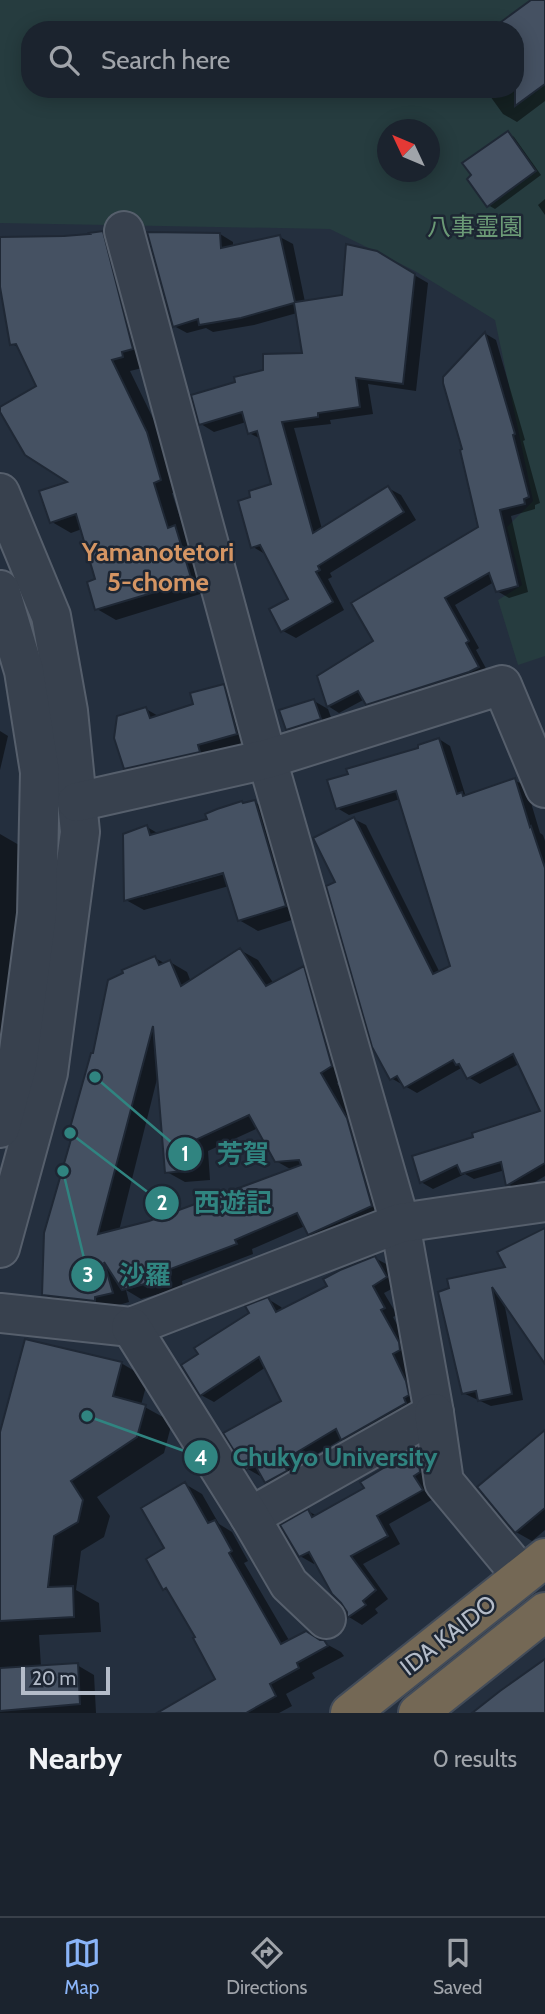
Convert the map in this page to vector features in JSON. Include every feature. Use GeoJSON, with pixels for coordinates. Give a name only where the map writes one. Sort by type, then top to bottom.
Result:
{"type":"FeatureCollection","features":[{"type":"Feature","properties":{"kind":"highway","name":"IDA KAIDO"},"geometry":{"type":"LineString","coordinates":[[350,1713],[534,1567]]}},
{"type":"Feature","properties":{"kind":"highway","name":"IDA KAIDO"},"geometry":{"type":"LineString","coordinates":[[418,1713],[545,1612]]}},
{"type":"Feature","properties":{"kind":"street"},"geometry":{"type":"LineString","coordinates":[[124,231],[267,759],[400,1223],[444,1482],[534,1567]]}},
{"type":"Feature","properties":{"kind":"street"},"geometry":{"type":"LineString","coordinates":[[0,493],[51,616],[68,711],[80,832],[48,1073],[0,1248]]}},
{"type":"Feature","properties":{"kind":"street"},"geometry":{"type":"LineString","coordinates":[[0,590],[24,671],[40,772],[37,914],[17,1066],[0,1128]]}},
{"type":"Feature","properties":{"kind":"street"},"geometry":{"type":"LineString","coordinates":[[77,802],[267,759],[502,685],[545,788]]}},
{"type":"Feature","properties":{"kind":"street"},"geometry":{"type":"LineString","coordinates":[[0,1313],[131,1327],[400,1223],[545,1202]]}},
{"type":"Feature","properties":{"kind":"street"},"geometry":{"type":"LineString","coordinates":[[131,1327],[289,1584],[327,1619]]}},
{"type":"Feature","properties":{"kind":"street"},"geometry":{"type":"LineString","coordinates":[[250,1517],[434,1413]]}},
{"type":"Feature","properties":{"kind":"green space","name":"八事霊園"},"geometry":{"type":"Polygon","coordinates":[[[0,0],[545,0],[545,656],[518,665],[498,600],[522,585],[507,527],[533,501],[495,320],[415,271],[330,229],[0,223],[0,0]]]}},
{"type":"Feature","properties":{"kind":"building"},"geometry":{"type":"Polygon","coordinates":[[[531,0],[545,0],[545,84],[515,106],[515,98],[524,98],[524,21],[502,21],[531,0]]]}},
{"type":"Feature","properties":{"kind":"building"},"geometry":{"type":"Polygon","coordinates":[[[508,131],[536,171],[487,207],[467,179],[471,175],[462,163],[508,131]]]}},
{"type":"Feature","properties":{"kind":"building"},"geometry":{"type":"Polygon","coordinates":[[[103,231],[133,349],[122,352],[123,357],[112,360],[147,432],[161,480],[154,483],[168,528],[175,525],[192,581],[95,610],[87,582],[95,579],[76,514],[50,523],[39,491],[67,482],[25,455],[0,412],[0,407],[36,386],[16,344],[10,345],[0,287],[0,237],[64,236],[103,231]]]}},
{"type":"Feature","properties":{"kind":"building"},"geometry":{"type":"Polygon","coordinates":[[[147,232],[220,233],[221,248],[280,235],[295,302],[342,295],[346,244],[377,251],[415,274],[403,384],[356,378],[360,407],[282,422],[313,533],[388,486],[404,512],[318,566],[320,570],[316,572],[333,602],[281,632],[269,609],[288,599],[260,545],[251,548],[238,501],[250,497],[249,491],[271,484],[257,431],[248,434],[242,412],[199,425],[191,395],[235,382],[234,377],[263,370],[263,354],[302,353],[294,303],[241,318],[199,325],[198,319],[173,327],[147,232]]]}},
{"type":"Feature","properties":{"kind":"building"},"geometry":{"type":"Polygon","coordinates":[[[485,332],[515,434],[513,435],[529,497],[524,499],[525,504],[500,510],[518,586],[496,592],[489,573],[445,598],[469,641],[466,643],[479,667],[366,705],[358,691],[327,707],[317,676],[373,641],[351,603],[478,527],[460,450],[462,449],[443,377],[485,332]]]}},
{"type":"Feature","properties":{"kind":"building"},"geometry":{"type":"Polygon","coordinates":[[[224,684],[237,734],[198,745],[200,752],[124,769],[114,738],[117,716],[146,707],[150,718],[193,704],[190,693],[224,684]]]}},
{"type":"Feature","properties":{"kind":"building"},"geometry":{"type":"Polygon","coordinates":[[[314,699],[321,719],[286,730],[279,710],[314,699]]]}},
{"type":"Feature","properties":{"kind":"building"},"geometry":{"type":"Polygon","coordinates":[[[439,738],[457,794],[462,792],[463,796],[515,778],[545,868],[545,1163],[506,1186],[501,1162],[461,1174],[457,1165],[420,1183],[412,1156],[473,1137],[472,1133],[540,1111],[513,1054],[467,1079],[459,1064],[456,1065],[453,1060],[404,1088],[397,1076],[390,1080],[372,1047],[326,886],[335,882],[313,838],[354,817],[433,974],[450,966],[396,791],[336,809],[327,780],[348,774],[346,769],[418,748],[418,745],[439,738]]]}},
{"type":"Feature","properties":{"kind":"building"},"geometry":{"type":"Polygon","coordinates":[[[255,800],[286,906],[238,921],[223,873],[124,901],[123,834],[147,825],[150,835],[207,819],[205,814],[217,809],[255,800]]]}},
{"type":"Feature","properties":{"kind":"building"},"geometry":{"type":"Polygon","coordinates":[[[240,948],[266,986],[304,966],[332,1066],[321,1073],[347,1118],[372,1206],[308,1235],[297,1213],[235,1240],[237,1244],[165,1271],[167,1278],[122,1290],[104,1262],[113,1293],[95,1297],[95,1301],[42,1295],[44,1233],[72,1136],[68,1135],[93,1053],[108,980],[123,973],[122,970],[155,956],[159,965],[170,960],[181,986],[240,948]],[[153,1026],[98,1234],[149,1221],[301,1165],[299,1160],[275,1162],[249,1115],[191,1142],[193,1170],[165,1173],[153,1026]]]}},
{"type":"Feature","properties":{"kind":"building"},"geometry":{"type":"Polygon","coordinates":[[[545,1228],[545,1364],[492,1287],[512,1394],[478,1401],[476,1391],[462,1394],[438,1292],[449,1288],[447,1279],[505,1267],[497,1252],[545,1228]]]}},
{"type":"Feature","properties":{"kind":"building"},"geometry":{"type":"Polygon","coordinates":[[[375,1256],[387,1277],[373,1286],[385,1308],[381,1310],[399,1342],[400,1350],[393,1354],[406,1381],[409,1395],[404,1398],[406,1403],[341,1440],[336,1429],[284,1460],[287,1471],[265,1483],[255,1465],[246,1470],[223,1433],[281,1401],[259,1357],[200,1396],[181,1365],[198,1354],[194,1348],[249,1313],[245,1306],[268,1297],[276,1312],[327,1286],[323,1279],[375,1256]]]}},
{"type":"Feature","properties":{"kind":"building"},"geometry":{"type":"Polygon","coordinates":[[[25,1339],[122,1362],[113,1396],[146,1405],[137,1437],[71,1481],[83,1500],[78,1522],[54,1536],[48,1587],[73,1586],[74,1617],[0,1621],[0,1432],[25,1339]]]}},
{"type":"Feature","properties":{"kind":"building"},"geometry":{"type":"Polygon","coordinates":[[[545,1430],[545,1508],[515,1533],[477,1487],[545,1430]]]}},
{"type":"Feature","properties":{"kind":"building"},"geometry":{"type":"Polygon","coordinates":[[[417,1448],[420,1472],[414,1476],[423,1490],[377,1516],[388,1536],[351,1556],[376,1590],[363,1601],[366,1605],[347,1618],[347,1612],[332,1594],[309,1552],[299,1557],[280,1525],[308,1509],[312,1517],[364,1488],[360,1482],[417,1448]]]}},
{"type":"Feature","properties":{"kind":"building"},"geometry":{"type":"Polygon","coordinates":[[[185,1482],[208,1523],[215,1520],[232,1551],[229,1553],[281,1644],[306,1631],[324,1640],[328,1646],[297,1663],[299,1668],[270,1684],[276,1696],[246,1713],[157,1713],[215,1679],[193,1638],[195,1637],[146,1559],[164,1548],[141,1508],[185,1482]]]}},
{"type":"Feature","properties":{"kind":"building"},"geometry":{"type":"Polygon","coordinates":[[[545,1659],[545,1713],[472,1713],[500,1691],[545,1659]]]}},
{"type":"Feature","properties":{"kind":"building"},"geometry":{"type":"Polygon","coordinates":[[[78,1663],[80,1704],[0,1711],[0,1668],[78,1663]]]}},
{"type":"Feature","properties":{"kind":"place","name":"芳賀"},"geometry":{"type":"Point","coordinates":[95,1077]}},
{"type":"Feature","properties":{"kind":"place","name":"西遊記"},"geometry":{"type":"Point","coordinates":[70,1133]}},
{"type":"Feature","properties":{"kind":"place","name":"沙羅"},"geometry":{"type":"Point","coordinates":[63,1171]}},
{"type":"Feature","properties":{"kind":"place","name":"Chukyo University"},"geometry":{"type":"Point","coordinates":[87,1416]}},
{"type":"Feature","properties":{"kind":"district","name":"Yamanotetori 5-chome"},"geometry":{"type":"Point","coordinates":[158,567]}}]}
